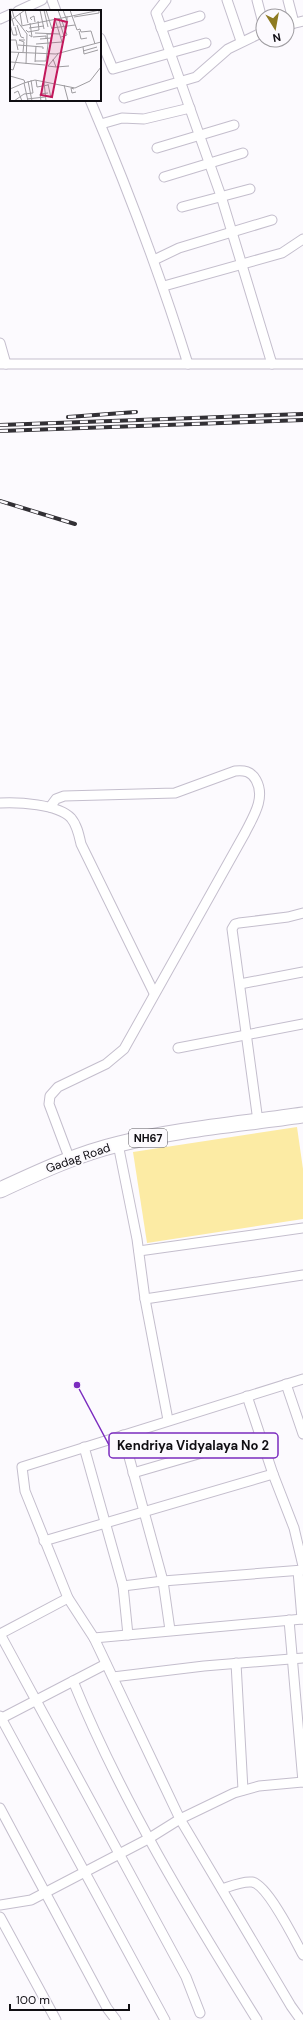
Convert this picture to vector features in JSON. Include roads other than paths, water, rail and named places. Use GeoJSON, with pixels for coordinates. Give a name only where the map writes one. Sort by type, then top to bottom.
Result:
{"type":"FeatureCollection","features":[{"type":"Feature","properties":{"kind":"highway","name":"Gadag Road"},"geometry":{"type":"LineString","coordinates":[[0,1181],[46,1159],[116,1136],[154,1128],[303,1107]]}},
{"type":"Feature","properties":{"kind":"highway","name":"Gadag Road"},"geometry":{"type":"LineString","coordinates":[[0,1190],[50,1167],[118,1144],[163,1135],[303,1115]]}},
{"type":"Feature","properties":{"kind":"street"},"geometry":{"type":"LineString","coordinates":[[20,10],[42,0]]}},
{"type":"Feature","properties":{"kind":"street"},"geometry":{"type":"LineString","coordinates":[[52,0],[56,10]]}},
{"type":"Feature","properties":{"kind":"street"},"geometry":{"type":"LineString","coordinates":[[166,0],[156,13],[221,196],[272,364]]}},
{"type":"Feature","properties":{"kind":"street"},"geometry":{"type":"LineString","coordinates":[[227,0],[241,41]]}},
{"type":"Feature","properties":{"kind":"street"},"geometry":{"type":"LineString","coordinates":[[0,19],[10,14]]}},
{"type":"Feature","properties":{"kind":"street"},"geometry":{"type":"LineString","coordinates":[[161,28],[200,16]]}},
{"type":"Feature","properties":{"kind":"street"},"geometry":{"type":"LineString","coordinates":[[124,98],[200,75],[228,49],[241,41],[255,35]]}},
{"type":"Feature","properties":{"kind":"street"},"geometry":{"type":"LineString","coordinates":[[101,40],[113,69],[206,43]]}},
{"type":"Feature","properties":{"kind":"street"},"geometry":{"type":"LineString","coordinates":[[90,101],[134,204],[164,286],[188,364]]}},
{"type":"Feature","properties":{"kind":"street"},"geometry":{"type":"LineString","coordinates":[[101,124],[122,118],[144,119],[190,108]]}},
{"type":"Feature","properties":{"kind":"street"},"geometry":{"type":"LineString","coordinates":[[157,148],[234,125]]}},
{"type":"Feature","properties":{"kind":"street"},"geometry":{"type":"LineString","coordinates":[[164,177],[243,153]]}},
{"type":"Feature","properties":{"kind":"street"},"geometry":{"type":"LineString","coordinates":[[182,207],[250,189]]}},
{"type":"Feature","properties":{"kind":"street"},"geometry":{"type":"LineString","coordinates":[[154,260],[179,248],[272,220]]}},
{"type":"Feature","properties":{"kind":"street"},"geometry":{"type":"LineString","coordinates":[[164,286],[241,266],[282,253],[303,239]]}},
{"type":"Feature","properties":{"kind":"street"},"geometry":{"type":"LineString","coordinates":[[0,343],[3,364],[303,364]]}},
{"type":"Feature","properties":{"kind":"street"},"geometry":{"type":"LineString","coordinates":[[50,807],[56,799],[64,796],[175,793],[235,771],[248,772],[258,784],[260,793],[259,802],[245,834],[154,993],[124,1049],[116,1058],[52,1091],[49,1104],[66,1152]]}},
{"type":"Feature","properties":{"kind":"street"},"geometry":{"type":"LineString","coordinates":[[0,803],[10,802],[50,807],[65,813],[72,819],[81,844],[154,993]]}},
{"type":"Feature","properties":{"kind":"street"},"geometry":{"type":"LineString","coordinates":[[257,1114],[233,927],[239,923],[288,917],[303,913]]}},
{"type":"Feature","properties":{"kind":"street"},"geometry":{"type":"LineString","coordinates":[[240,984],[303,972]]}},
{"type":"Feature","properties":{"kind":"street"},"geometry":{"type":"LineString","coordinates":[[178,1048],[303,1024]]}},
{"type":"Feature","properties":{"kind":"street"},"geometry":{"type":"LineString","coordinates":[[118,1144],[139,1251],[145,1299],[168,1420]]}},
{"type":"Feature","properties":{"kind":"street"},"geometry":{"type":"LineString","coordinates":[[139,1251],[303,1228]]}},
{"type":"Feature","properties":{"kind":"street"},"geometry":{"type":"LineString","coordinates":[[145,1299],[303,1275]]}},
{"type":"Feature","properties":{"kind":"street"},"geometry":{"type":"LineString","coordinates":[[301,2020],[290,2006],[180,1819],[94,1638],[68,1598],[25,1491],[22,1467],[303,1378]]}},
{"type":"Feature","properties":{"kind":"street"},"geometry":{"type":"LineString","coordinates":[[286,1384],[303,1434]]}},
{"type":"Feature","properties":{"kind":"street"},"geometry":{"type":"LineString","coordinates":[[94,1638],[302,1619],[301,1569],[294,1528],[273,1474],[247,1396]]}},
{"type":"Feature","properties":{"kind":"street"},"geometry":{"type":"LineString","coordinates":[[123,1435],[163,1581],[170,1630]]}},
{"type":"Feature","properties":{"kind":"street"},"geometry":{"type":"LineString","coordinates":[[133,1473],[260,1436]]}},
{"type":"Feature","properties":{"kind":"street"},"geometry":{"type":"LineString","coordinates":[[84,1447],[123,1586],[128,1635]]}},
{"type":"Feature","properties":{"kind":"street"},"geometry":{"type":"LineString","coordinates":[[44,1541],[144,1510],[273,1474]]}},
{"type":"Feature","properties":{"kind":"street"},"geometry":{"type":"LineString","coordinates":[[294,1528],[303,1524]]}},
{"type":"Feature","properties":{"kind":"street"},"geometry":{"type":"LineString","coordinates":[[123,1586],[301,1569]]}},
{"type":"Feature","properties":{"kind":"street"},"geometry":{"type":"LineString","coordinates":[[68,1598],[0,1634],[186,1977],[200,2013]]}},
{"type":"Feature","properties":{"kind":"street"},"geometry":{"type":"LineString","coordinates":[[0,1905],[31,1900],[46,1893],[148,1839],[180,1819],[242,1790],[258,1786],[303,1782],[289,1620]]}},
{"type":"Feature","properties":{"kind":"street"},"geometry":{"type":"LineString","coordinates":[[112,1677],[303,1658]]}},
{"type":"Feature","properties":{"kind":"street"},"geometry":{"type":"LineString","coordinates":[[106,1664],[0,1718],[165,2020]]}},
{"type":"Feature","properties":{"kind":"street"},"geometry":{"type":"LineString","coordinates":[[236,1664],[242,1790]]}},
{"type":"Feature","properties":{"kind":"street"},"geometry":{"type":"LineString","coordinates":[[73,1681],[96,1737],[148,1839],[193,1917],[256,2020]]}},
{"type":"Feature","properties":{"kind":"street"},"geometry":{"type":"LineString","coordinates":[[0,1808],[107,2008],[116,2020]]}},
{"type":"Feature","properties":{"kind":"street"},"geometry":{"type":"LineString","coordinates":[[222,1889],[243,1883],[253,1882],[260,1884],[274,1904],[303,1955]]}},
{"type":"Feature","properties":{"kind":"street"},"geometry":{"type":"LineString","coordinates":[[0,1916],[56,2020]]}},
{"type":"Feature","properties":{"kind":"railway"},"geometry":{"type":"LineString","coordinates":[[68,417],[136,412]]}},
{"type":"Feature","properties":{"kind":"railway"},"geometry":{"type":"LineString","coordinates":[[0,425],[303,414]]}},
{"type":"Feature","properties":{"kind":"railway"},"geometry":{"type":"LineString","coordinates":[[0,431],[303,420]]}},
{"type":"Feature","properties":{"kind":"railway"},"geometry":{"type":"LineString","coordinates":[[0,501],[75,524]]}},
{"type":"Feature","properties":{"kind":"place","name":"Kendriya Vidyalaya No 2"},"geometry":{"type":"Point","coordinates":[77,1385]}}]}
